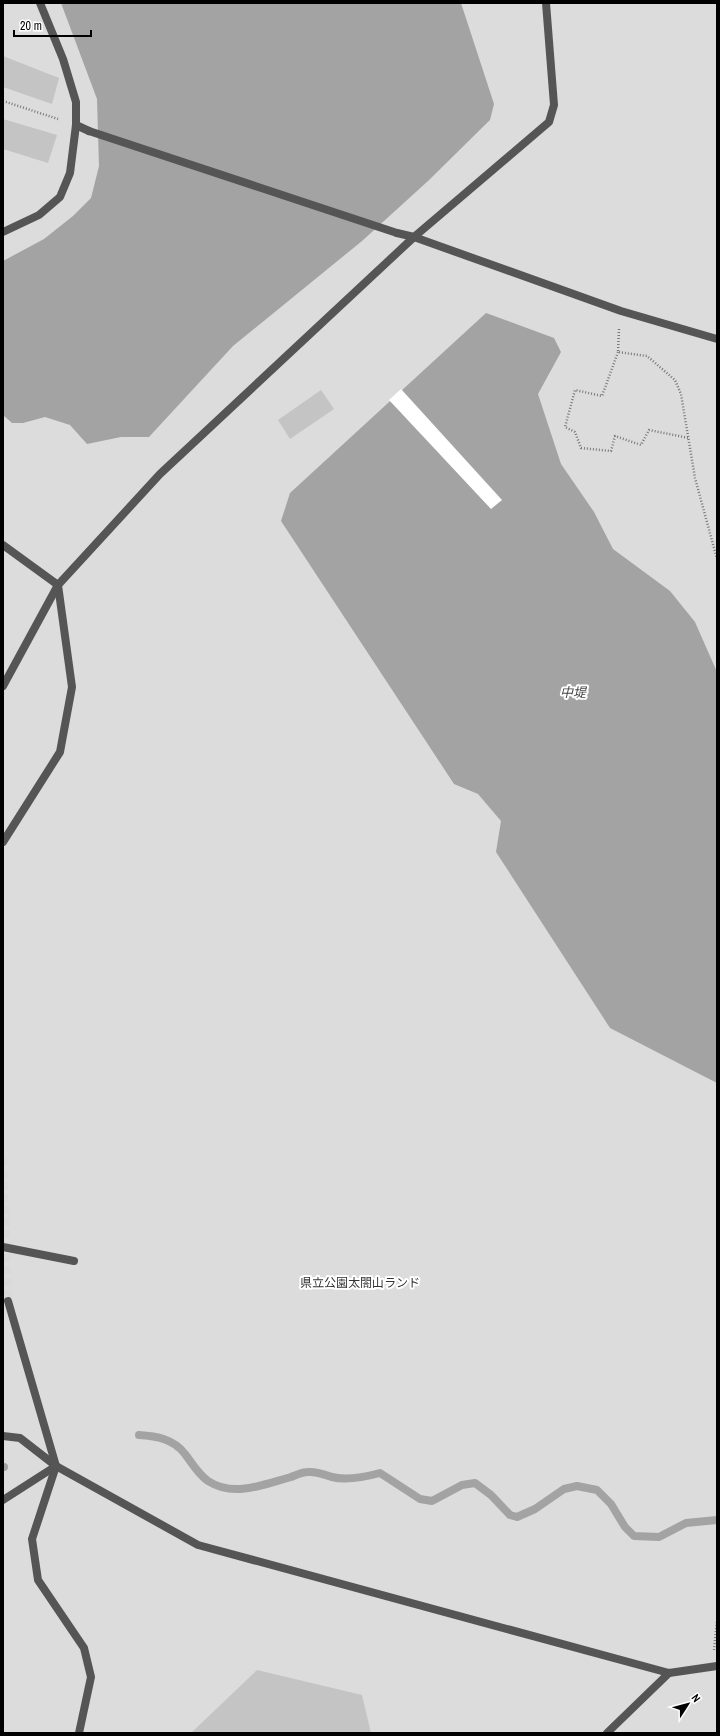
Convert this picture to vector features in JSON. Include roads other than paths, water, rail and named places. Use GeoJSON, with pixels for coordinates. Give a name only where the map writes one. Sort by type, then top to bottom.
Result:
{"type":"FeatureCollection","features":[{"type":"Feature","properties":{"kind":"street"},"geometry":{"type":"LineString","coordinates":[[3,232],[39,215],[60,197],[70,173],[76,125],[76,102],[63,59],[40,3]]}},
{"type":"Feature","properties":{"kind":"street"},"geometry":{"type":"LineString","coordinates":[[3,686],[58,585],[160,474],[414,237],[549,122],[554,105],[546,3]]}},
{"type":"Feature","properties":{"kind":"street"},"geometry":{"type":"LineString","coordinates":[[76,125],[89,131],[397,233],[414,237],[621,311],[717,339]]}},
{"type":"Feature","properties":{"kind":"street"},"geometry":{"type":"LineString","coordinates":[[3,545],[58,585],[72,687],[60,752],[3,842]]}},
{"type":"Feature","properties":{"kind":"street"},"geometry":{"type":"LineString","coordinates":[[3,1247],[74,1261]]}},
{"type":"Feature","properties":{"kind":"street"},"geometry":{"type":"LineString","coordinates":[[8,1301],[56,1466],[32,1539],[38,1580],[84,1648],[91,1677],[79,1733]]}},
{"type":"Feature","properties":{"kind":"street"},"geometry":{"type":"LineString","coordinates":[[3,1436],[20,1438],[56,1466],[198,1545],[669,1673],[714,1666]]}},
{"type":"Feature","properties":{"kind":"street"},"geometry":{"type":"LineString","coordinates":[[3,1500],[56,1466]]}},
{"type":"Feature","properties":{"kind":"street"},"geometry":{"type":"LineString","coordinates":[[607,1733],[669,1673]]}},
{"type":"Feature","properties":{"kind":"water"},"geometry":{"type":"Polygon","coordinates":[[[61,3],[461,3],[494,104],[490,120],[428,181],[362,241],[233,346],[149,437],[121,437],[87,444],[70,425],[45,417],[23,423],[12,423],[3,415],[3,261],[44,239],[73,216],[91,198],[99,166],[97,99],[61,3]]]}},
{"type":"Feature","properties":{"kind":"water","name":"中堤"},"geometry":{"type":"Polygon","coordinates":[[[486,313],[554,338],[561,352],[538,394],[561,464],[594,512],[613,549],[670,591],[695,622],[717,672],[717,1083],[610,1028],[496,852],[501,821],[478,794],[454,784],[281,521],[290,493],[486,313]]]}},
{"type":"Feature","properties":{"kind":"waterway"},"geometry":{"type":"LineString","coordinates":[[139,1435],[158,1437],[176,1445],[181,1449],[204,1478],[218,1486],[228,1489],[260,1486],[306,1472],[320,1473],[344,1479],[380,1473],[420,1499],[432,1501],[462,1485],[475,1483],[491,1495],[510,1515],[517,1517],[535,1509],[564,1489],[577,1486],[597,1490],[611,1504],[625,1527],[634,1536],[659,1537],[686,1523],[717,1520]]}},
{"type":"Feature","properties":{"kind":"tunnel"},"geometry":{"type":"LineString","coordinates":[[3,1158],[8,1301]]}},
{"type":"Feature","properties":{"kind":"park label","name":"県立公園太閤山ランド"},"geometry":{"type":"Point","coordinates":[360,1283]}}]}
